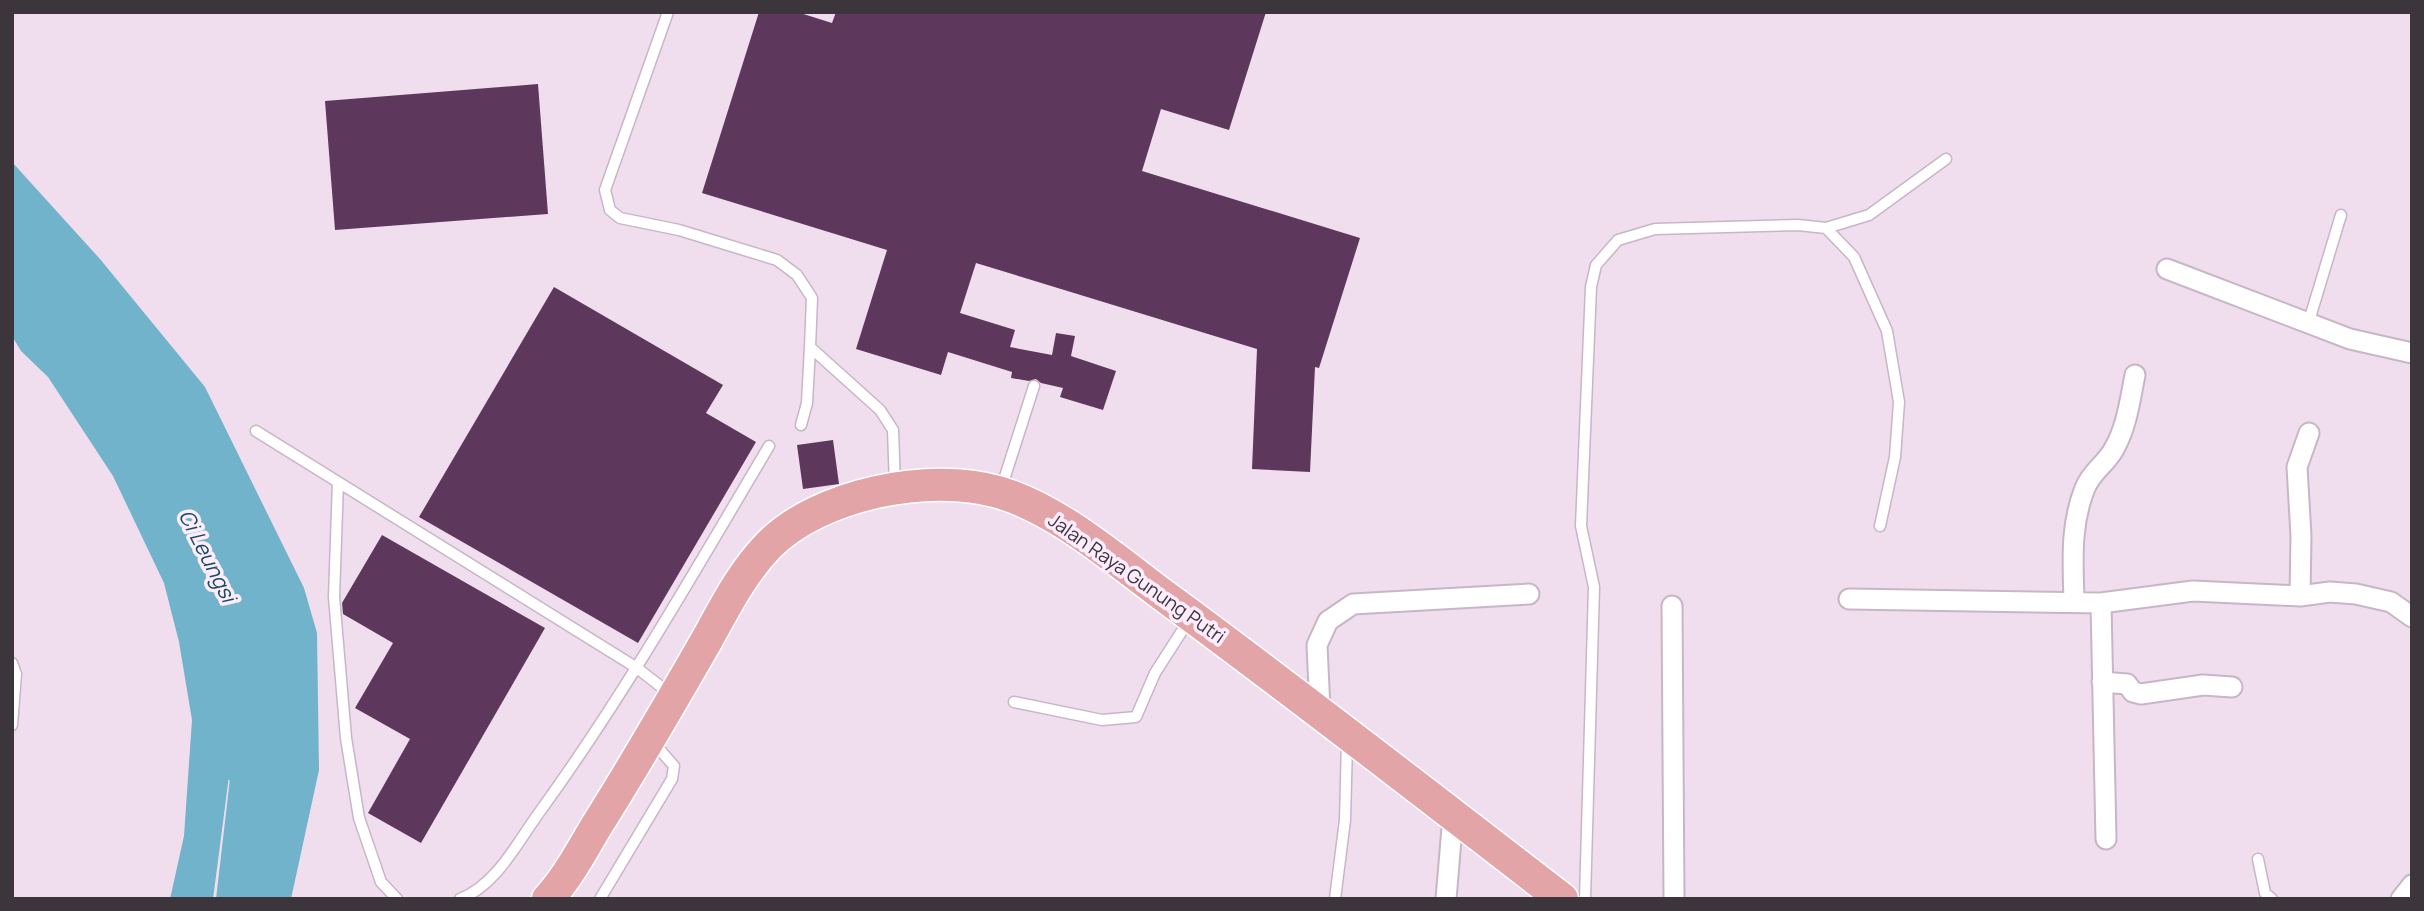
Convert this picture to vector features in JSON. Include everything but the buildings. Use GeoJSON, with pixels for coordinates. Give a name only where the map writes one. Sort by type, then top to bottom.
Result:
{"type":"FeatureCollection","features":[{"type":"Feature","properties":{"kind":"main road","name":"Jalan Raya Gunung Putri"},"geometry":{"type":"LineString","coordinates":[[548,899],[651,739],[740,581],[768,546],[793,525],[848,500],[895,489],[970,485],[1000,492],[1033,506],[1087,540],[1320,710],[1562,899]]}},
{"type":"Feature","properties":{"kind":"street"},"geometry":{"type":"LineString","coordinates":[[2167,269],[2309,321],[2350,339],[2412,353]]}},
{"type":"Feature","properties":{"kind":"street"},"geometry":{"type":"LineString","coordinates":[[2074,601],[2073,533],[2079,508],[2092,472],[2113,451],[2126,419],[2135,375]]}},
{"type":"Feature","properties":{"kind":"street"},"geometry":{"type":"LineString","coordinates":[[2300,596],[2301,536],[2297,467],[2309,433]]}},
{"type":"Feature","properties":{"kind":"street"},"geometry":{"type":"LineString","coordinates":[[1849,599],[2101,603],[2193,591],[2300,596],[2330,592],[2356,594],[2390,602],[2412,617]]}},
{"type":"Feature","properties":{"kind":"street"},"geometry":{"type":"LineString","coordinates":[[1320,710],[1317,645],[1328,621],[1353,604],[1529,594]]}},
{"type":"Feature","properties":{"kind":"street"},"geometry":{"type":"LineString","coordinates":[[2101,603],[2106,839]]}},
{"type":"Feature","properties":{"kind":"street"},"geometry":{"type":"LineString","coordinates":[[1672,606],[1674,899]]}},
{"type":"Feature","properties":{"kind":"street"},"geometry":{"type":"LineString","coordinates":[[2102,682],[2127,684],[2133,692],[2141,694],[2203,685],[2232,687]]}},
{"type":"Feature","properties":{"kind":"street"},"geometry":{"type":"LineString","coordinates":[[1446,899],[1453,816]]}},
{"type":"Feature","properties":{"kind":"street"},"geometry":{"type":"LineString","coordinates":[[2401,899],[2412,885]]}},
{"type":"Feature","properties":{"kind":"lane"},"geometry":{"type":"LineString","coordinates":[[668,12],[605,190],[610,210],[620,218],[679,230],[776,260],[797,275],[812,298],[807,403],[802,425]]}},
{"type":"Feature","properties":{"kind":"lane"},"geometry":{"type":"LineString","coordinates":[[1585,899],[1594,587],[1581,526],[1591,287],[1596,265],[1618,240],[1655,229],[1798,225],[1826,228],[1869,215],[1946,159]]}},
{"type":"Feature","properties":{"kind":"lane"},"geometry":{"type":"LineString","coordinates":[[2309,321],[2341,215]]}},
{"type":"Feature","properties":{"kind":"lane"},"geometry":{"type":"LineString","coordinates":[[1826,228],[1854,257],[1887,331],[1899,402],[1895,457],[1880,526]]}},
{"type":"Feature","properties":{"kind":"lane"},"geometry":{"type":"LineString","coordinates":[[810,347],[880,410],[893,430],[895,489]]}},
{"type":"Feature","properties":{"kind":"lane"},"geometry":{"type":"LineString","coordinates":[[1000,492],[1034,386]]}},
{"type":"Feature","properties":{"kind":"lane"},"geometry":{"type":"LineString","coordinates":[[256,431],[637,668],[674,697]]}},
{"type":"Feature","properties":{"kind":"lane"},"geometry":{"type":"LineString","coordinates":[[460,899],[475,893],[493,876],[570,768],[637,668],[769,446]]}},
{"type":"Feature","properties":{"kind":"lane"},"geometry":{"type":"LineString","coordinates":[[338,482],[334,597],[346,738],[359,818],[381,882],[397,899]]}},
{"type":"Feature","properties":{"kind":"lane"},"geometry":{"type":"LineString","coordinates":[[1014,702],[1102,720],[1136,717],[1155,673],[1192,616]]}},
{"type":"Feature","properties":{"kind":"lane"},"geometry":{"type":"LineString","coordinates":[[12,663],[16,674],[12,725]]}},
{"type":"Feature","properties":{"kind":"lane"},"geometry":{"type":"LineString","coordinates":[[1335,899],[1345,820],[1348,732]]}},
{"type":"Feature","properties":{"kind":"lane"},"geometry":{"type":"LineString","coordinates":[[600,899],[672,779],[674,766],[651,739]]}},
{"type":"Feature","properties":{"kind":"lane"},"geometry":{"type":"LineString","coordinates":[[2258,859],[2265,893],[2272,899]]}},
{"type":"Feature","properties":{"kind":"water"},"geometry":{"type":"Polygon","coordinates":[[[12,162],[100,259],[205,387],[304,588],[317,633],[319,770],[291,899],[216,899],[241,684],[213,899],[170,899],[184,836],[192,720],[179,642],[164,583],[113,476],[48,377],[21,351],[12,336],[12,162]]]}},
{"type":"Feature","properties":{"kind":"waterway","name":"Ci Leungsi"},"geometry":{"type":"LineString","coordinates":[[234,764],[243,660],[237,623]]}}]}
